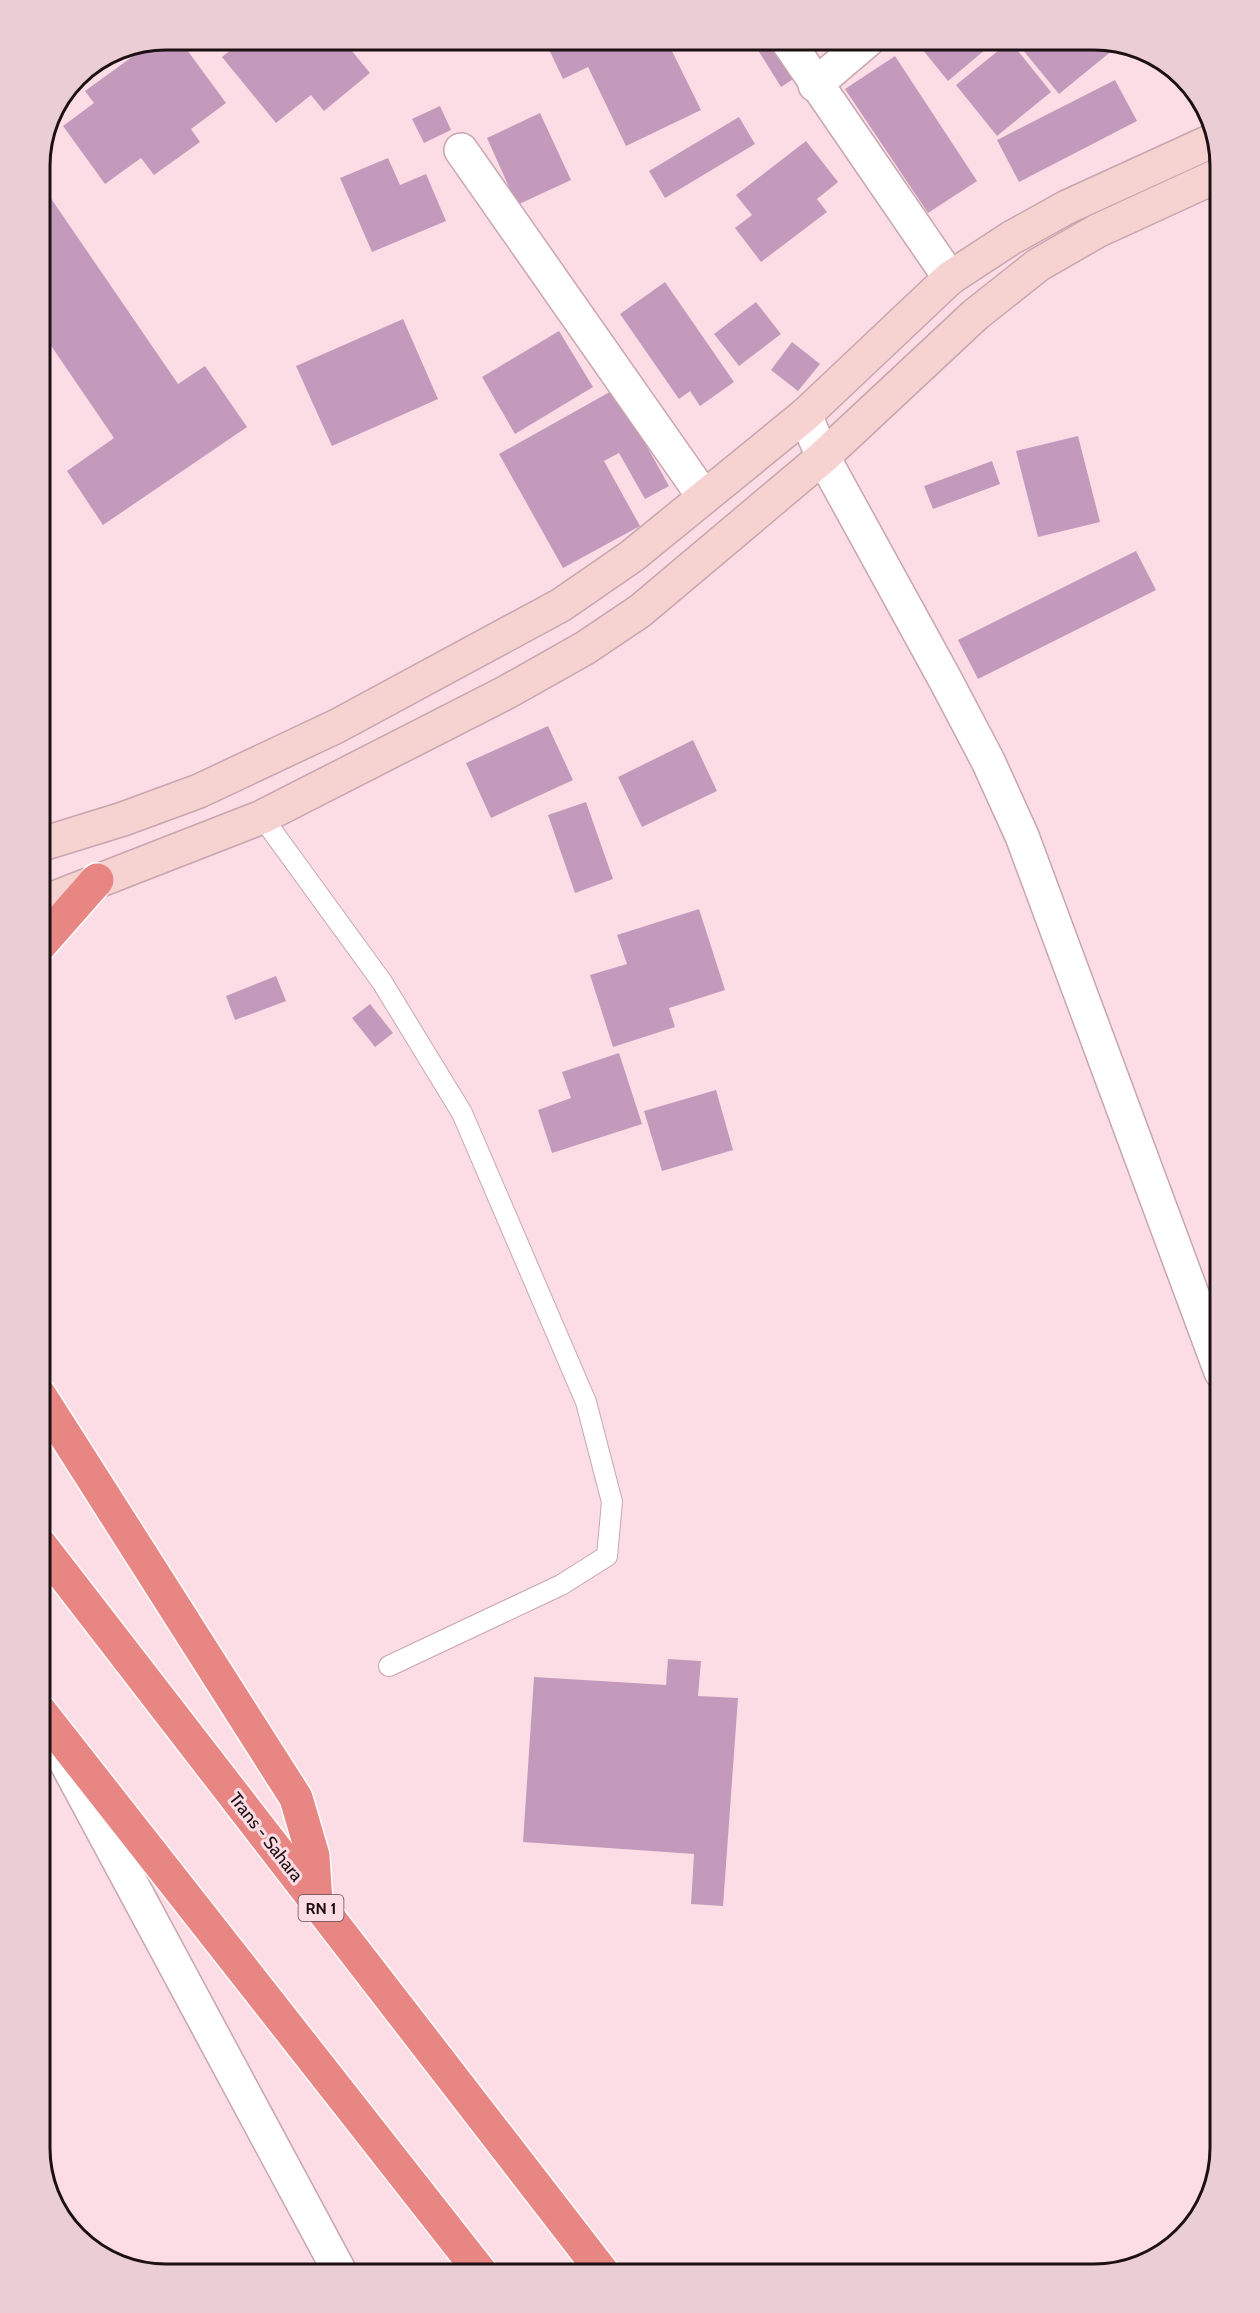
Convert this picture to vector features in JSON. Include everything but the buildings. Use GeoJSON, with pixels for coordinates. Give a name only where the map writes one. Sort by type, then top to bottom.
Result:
{"type":"FeatureCollection","features":[{"type":"Feature","properties":{"kind":"highway"},"geometry":{"type":"LineString","coordinates":[[50,933],[97,880]]}},
{"type":"Feature","properties":{"kind":"highway"},"geometry":{"type":"LineString","coordinates":[[50,1411],[296,1798],[313,1856],[316,1902]]}},
{"type":"Feature","properties":{"kind":"highway","name":"Trans - Sahara"},"geometry":{"type":"LineString","coordinates":[[50,1557],[596,2263]]}},
{"type":"Feature","properties":{"kind":"highway"},"geometry":{"type":"LineString","coordinates":[[50,1725],[474,2263]]}},
{"type":"Feature","properties":{"kind":"main road"},"geometry":{"type":"LineString","coordinates":[[50,842],[123,819],[199,791],[337,726],[561,605],[632,556],[805,415],[951,278],[1011,238],[1067,207],[1208,143]]}},
{"type":"Feature","properties":{"kind":"main road"},"geometry":{"type":"LineString","coordinates":[[50,899],[262,817],[505,693],[585,648],[640,611],[823,458],[975,315],[1038,266],[1097,231],[1210,179]]}},
{"type":"Feature","properties":{"kind":"street"},"geometry":{"type":"LineString","coordinates":[[793,50],[815,85],[951,278]]}},
{"type":"Feature","properties":{"kind":"street"},"geometry":{"type":"LineString","coordinates":[[815,85],[856,50]]}},
{"type":"Feature","properties":{"kind":"street"},"geometry":{"type":"LineString","coordinates":[[461,150],[704,497]]}},
{"type":"Feature","properties":{"kind":"street"},"geometry":{"type":"LineString","coordinates":[[805,415],[823,458],[988,761],[1022,836],[1210,1342]]}},
{"type":"Feature","properties":{"kind":"street"},"geometry":{"type":"LineString","coordinates":[[50,1732],[335,2263]]}},
{"type":"Feature","properties":{"kind":"lane"},"geometry":{"type":"LineString","coordinates":[[262,817],[382,982],[462,1113],[586,1402],[612,1502],[607,1556],[561,1585],[389,1666]]}}]}
